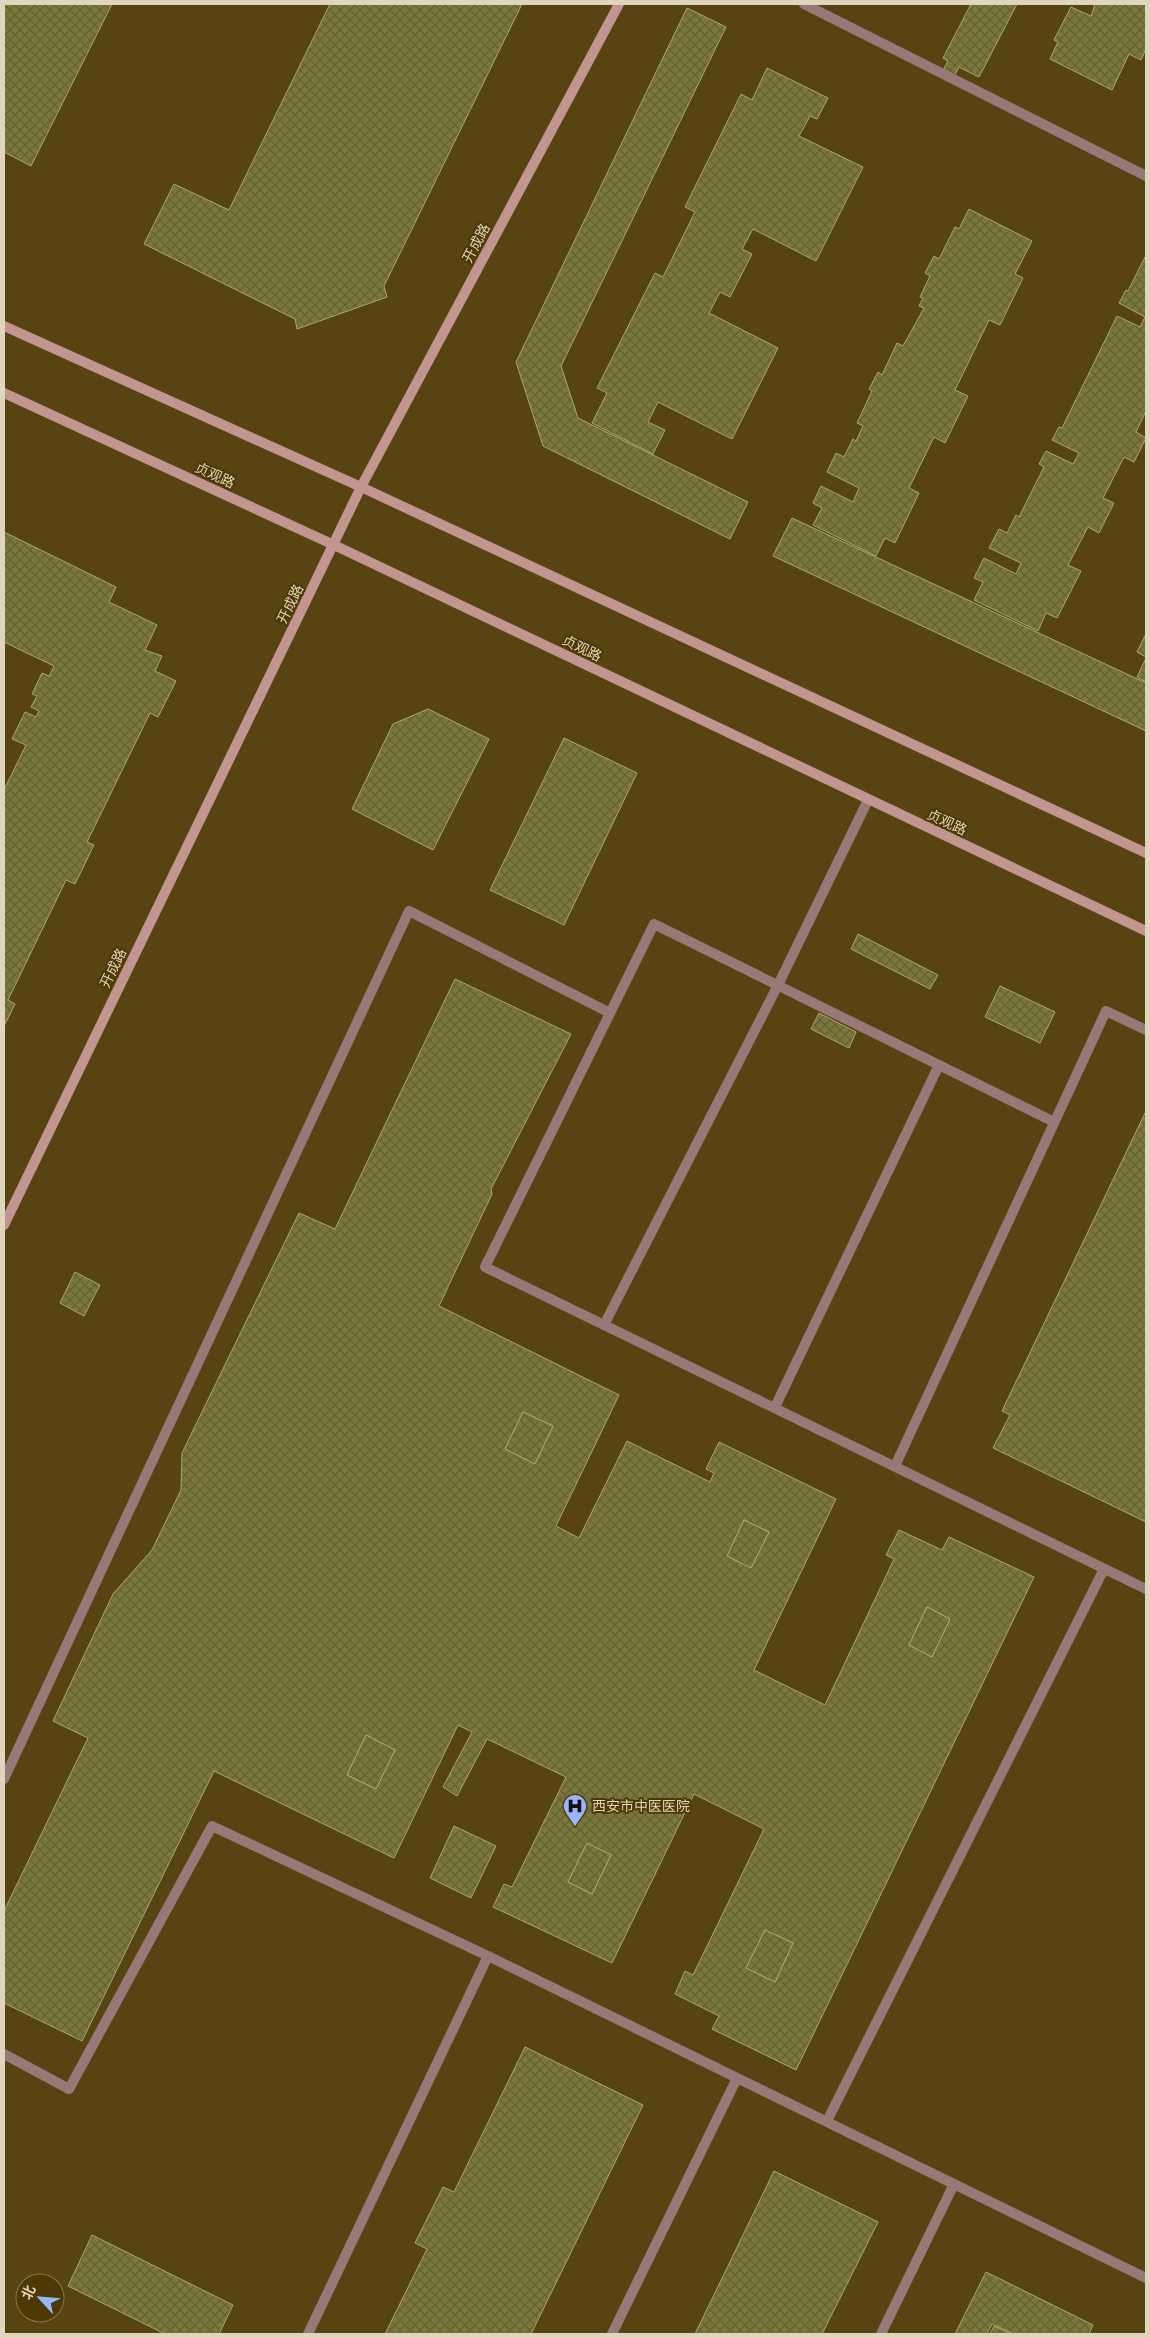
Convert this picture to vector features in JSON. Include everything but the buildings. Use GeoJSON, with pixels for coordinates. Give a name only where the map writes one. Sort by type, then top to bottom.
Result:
{"type":"FeatureCollection","features":[{"type":"Feature","properties":{"kind":"street","name":"开成路"},"geometry":{"type":"LineString","coordinates":[[4,1224],[361,487],[619,4]]}},
{"type":"Feature","properties":{"kind":"street"},"geometry":{"type":"LineString","coordinates":[[804,4],[1146,176]]}},
{"type":"Feature","properties":{"kind":"street"},"geometry":{"type":"LineString","coordinates":[[4,326],[361,487],[1146,853]]}},
{"type":"Feature","properties":{"kind":"street","name":"贞观路"},"geometry":{"type":"LineString","coordinates":[[4,393],[334,545],[1146,931]]}},
{"type":"Feature","properties":{"kind":"street"},"geometry":{"type":"LineString","coordinates":[[604,1325],[778,985],[868,800]]}},
{"type":"Feature","properties":{"kind":"street"},"geometry":{"type":"LineString","coordinates":[[4,1778],[409,911],[610,1013]]}},
{"type":"Feature","properties":{"kind":"street"},"geometry":{"type":"LineString","coordinates":[[1054,1122],[654,924],[484,1267],[1146,1589]]}},
{"type":"Feature","properties":{"kind":"street"},"geometry":{"type":"LineString","coordinates":[[895,1466],[1106,1011],[1146,1030]]}},
{"type":"Feature","properties":{"kind":"street"},"geometry":{"type":"LineString","coordinates":[[775,1407],[939,1065]]}},
{"type":"Feature","properties":{"kind":"street"},"geometry":{"type":"LineString","coordinates":[[827,2121],[1104,1569]]}},
{"type":"Feature","properties":{"kind":"street"},"geometry":{"type":"LineString","coordinates":[[4,2054],[69,2089],[212,1826],[488,1956],[1146,2278]]}},
{"type":"Feature","properties":{"kind":"street"},"geometry":{"type":"LineString","coordinates":[[308,2334],[488,1956]]}},
{"type":"Feature","properties":{"kind":"street"},"geometry":{"type":"LineString","coordinates":[[612,2334],[737,2078]]}},
{"type":"Feature","properties":{"kind":"street"},"geometry":{"type":"LineString","coordinates":[[881,2334],[954,2184]]}},
{"type":"Feature","properties":{"kind":"place","name":"西安市中医医院"},"geometry":{"type":"Point","coordinates":[575,1827]}}]}
